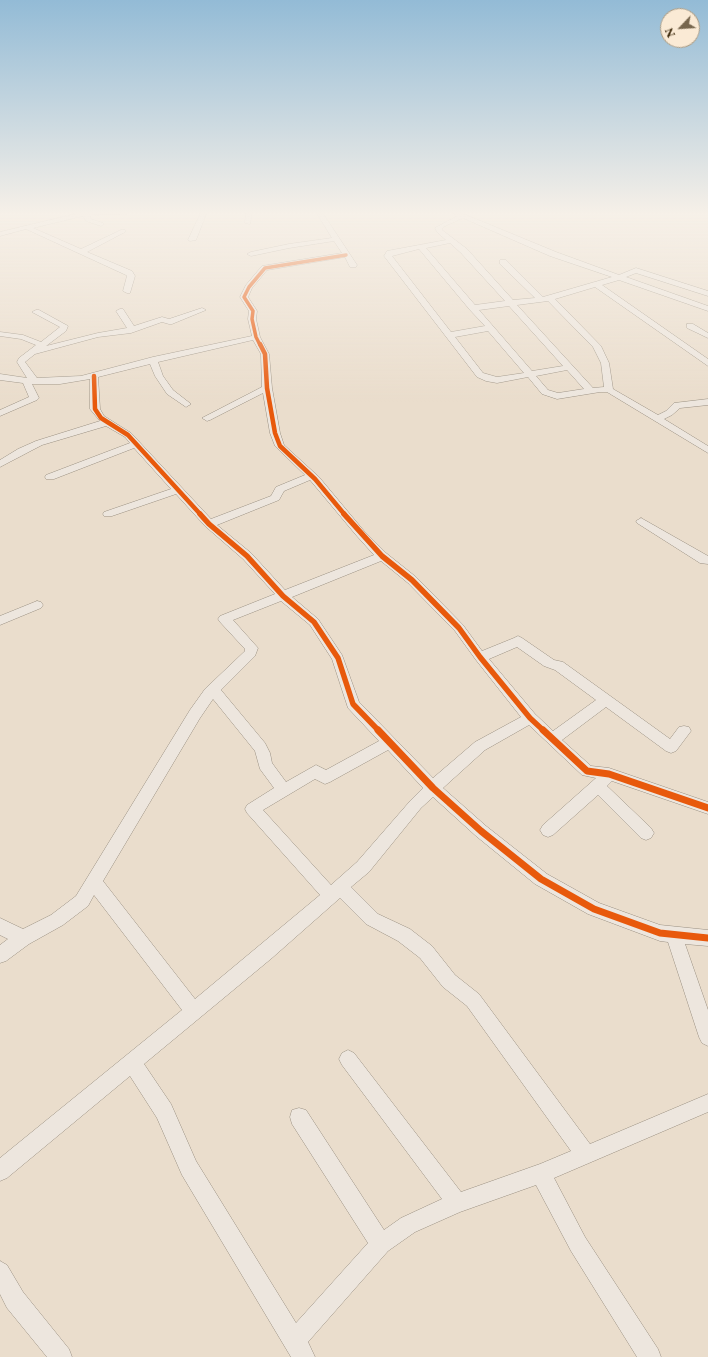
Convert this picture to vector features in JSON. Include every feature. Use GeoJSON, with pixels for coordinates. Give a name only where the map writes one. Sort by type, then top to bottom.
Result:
{"type":"FeatureCollection","features":[{"type":"Feature","properties":{"kind":"street"},"geometry":{"type":"LineString","coordinates":[[127,291],[131,275]]}},
{"type":"Feature","properties":{"kind":"street"},"geometry":{"type":"LineString","coordinates":[[259,275],[244,296],[253,311],[252,319],[256,337],[265,354],[267,388],[275,434],[280,446],[312,476],[360,533],[382,556],[412,580],[454,623],[530,718],[587,771],[597,774],[609,774],[708,808]]}},
{"type":"Feature","properties":{"kind":"street"},"geometry":{"type":"LineString","coordinates":[[403,275],[480,374],[488,379],[498,380],[570,367]]}},
{"type":"Feature","properties":{"kind":"street"},"geometry":{"type":"LineString","coordinates":[[445,275],[545,392],[550,395],[557,396],[600,389],[609,390],[708,450]]}},
{"type":"Feature","properties":{"kind":"street"},"geometry":{"type":"LineString","coordinates":[[486,275],[591,391]]}},
{"type":"Feature","properties":{"kind":"street"},"geometry":{"type":"LineString","coordinates":[[518,275],[597,346],[605,363],[609,390]]}},
{"type":"Feature","properties":{"kind":"street"},"geometry":{"type":"LineString","coordinates":[[616,275],[708,309]]}},
{"type":"Feature","properties":{"kind":"street"},"geometry":{"type":"LineString","coordinates":[[473,308],[511,302],[546,299],[625,275]]}},
{"type":"Feature","properties":{"kind":"street"},"geometry":{"type":"LineString","coordinates":[[652,275],[708,294]]}},
{"type":"Feature","properties":{"kind":"street"},"geometry":{"type":"LineString","coordinates":[[596,284],[708,363]]}},
{"type":"Feature","properties":{"kind":"street"},"geometry":{"type":"LineString","coordinates":[[33,352],[102,334],[113,334],[162,319],[169,322],[175,321],[202,310]]}},
{"type":"Feature","properties":{"kind":"street"},"geometry":{"type":"LineString","coordinates":[[120,311],[132,329]]}},
{"type":"Feature","properties":{"kind":"street"},"geometry":{"type":"LineString","coordinates":[[0,414],[34,398],[30,381],[21,362],[64,329],[64,326],[36,312]]}},
{"type":"Feature","properties":{"kind":"street"},"geometry":{"type":"LineString","coordinates":[[690,326],[708,336]]}},
{"type":"Feature","properties":{"kind":"street"},"geometry":{"type":"LineString","coordinates":[[449,334],[490,328]]}},
{"type":"Feature","properties":{"kind":"street"},"geometry":{"type":"LineString","coordinates":[[0,334],[23,337],[42,345]]}},
{"type":"Feature","properties":{"kind":"street"},"geometry":{"type":"LineString","coordinates":[[0,377],[30,381],[60,382],[94,376],[153,360],[256,337]]}},
{"type":"Feature","properties":{"kind":"street"},"geometry":{"type":"LineString","coordinates":[[153,360],[159,376],[170,392],[186,404]]}},
{"type":"Feature","properties":{"kind":"street"},"geometry":{"type":"LineString","coordinates":[[94,376],[95,409],[101,418],[128,435],[209,524],[247,556],[283,596],[314,622],[338,658],[353,704],[432,788],[481,831],[541,879],[594,909],[660,932],[708,938]]}},
{"type":"Feature","properties":{"kind":"street"},"geometry":{"type":"LineString","coordinates":[[207,418],[267,388]]}},
{"type":"Feature","properties":{"kind":"street"},"geometry":{"type":"LineString","coordinates":[[656,419],[670,413],[677,406],[708,402]]}},
{"type":"Feature","properties":{"kind":"street"},"geometry":{"type":"LineString","coordinates":[[0,464],[21,451],[39,443],[108,422]]}},
{"type":"Feature","properties":{"kind":"street"},"geometry":{"type":"LineString","coordinates":[[50,477],[136,444]]}},
{"type":"Feature","properties":{"kind":"street"},"geometry":{"type":"LineString","coordinates":[[209,524],[275,498],[280,489],[312,476]]}},
{"type":"Feature","properties":{"kind":"street"},"geometry":{"type":"LineString","coordinates":[[108,514],[177,490]]}},
{"type":"Feature","properties":{"kind":"street"},"geometry":{"type":"LineString","coordinates":[[641,521],[704,560],[708,560]]}},
{"type":"Feature","properties":{"kind":"street"},"geometry":{"type":"LineString","coordinates":[[0,955],[23,938],[58,920],[82,901],[195,714],[213,690],[251,653],[252,648],[224,619],[382,556]]}},
{"type":"Feature","properties":{"kind":"street"},"geometry":{"type":"LineString","coordinates":[[0,621],[37,605]]}},
{"type":"Feature","properties":{"kind":"street"},"geometry":{"type":"LineString","coordinates":[[480,657],[518,641],[549,663],[558,665],[671,748],[684,731]]}},
{"type":"Feature","properties":{"kind":"street"},"geometry":{"type":"LineString","coordinates":[[213,690],[260,747],[263,753],[265,765],[284,790]]}},
{"type":"Feature","properties":{"kind":"street"},"geometry":{"type":"LineString","coordinates":[[553,739],[606,700]]}},
{"type":"Feature","properties":{"kind":"street"},"geometry":{"type":"LineString","coordinates":[[0,1171],[194,1012],[335,892],[363,867],[416,804],[480,746],[530,718]]}},
{"type":"Feature","properties":{"kind":"street"},"geometry":{"type":"LineString","coordinates":[[389,742],[325,778],[316,771],[252,809],[335,892],[372,919],[404,934],[426,952],[448,981],[473,1000],[586,1154]]}},
{"type":"Feature","properties":{"kind":"street"},"geometry":{"type":"LineString","coordinates":[[548,830],[598,786],[609,774]]}},
{"type":"Feature","properties":{"kind":"street"},"geometry":{"type":"LineString","coordinates":[[598,786],[646,833]]}},
{"type":"Feature","properties":{"kind":"street"},"geometry":{"type":"LineString","coordinates":[[94,882],[194,1012]]}},
{"type":"Feature","properties":{"kind":"street"},"geometry":{"type":"LineString","coordinates":[[0,926],[23,938]]}},
{"type":"Feature","properties":{"kind":"street"},"geometry":{"type":"LineString","coordinates":[[674,934],[708,1037]]}},
{"type":"Feature","properties":{"kind":"street"},"geometry":{"type":"LineString","coordinates":[[348,1059],[457,1203]]}},
{"type":"Feature","properties":{"kind":"street"},"geometry":{"type":"LineString","coordinates":[[132,1062],[164,1111],[190,1168],[299,1349],[381,1244],[408,1225],[457,1203],[541,1174],[708,1103]]}},
{"type":"Feature","properties":{"kind":"street"},"geometry":{"type":"LineString","coordinates":[[299,1117],[381,1244]]}},
{"type":"Feature","properties":{"kind":"street"},"geometry":{"type":"LineString","coordinates":[[541,1174],[578,1244],[650,1357]]}},
{"type":"Feature","properties":{"kind":"street"},"geometry":{"type":"LineString","coordinates":[[0,1272],[15,1300],[61,1357]]}},
{"type":"Feature","properties":{"kind":"cycle path"},"geometry":{"type":"LineString","coordinates":[[259,275],[249,287],[244,297],[253,311],[252,319],[256,337],[265,354],[267,388],[275,433],[280,446],[315,479],[360,533],[382,556],[412,580],[459,628],[480,657],[530,718],[587,771],[609,774],[708,808]]}},
{"type":"Feature","properties":{"kind":"cycle path"},"geometry":{"type":"LineString","coordinates":[[94,376],[95,409],[101,418],[128,435],[209,524],[247,556],[283,596],[314,622],[338,658],[353,704],[433,788],[481,831],[541,879],[594,909],[660,933],[708,938]]}}]}
